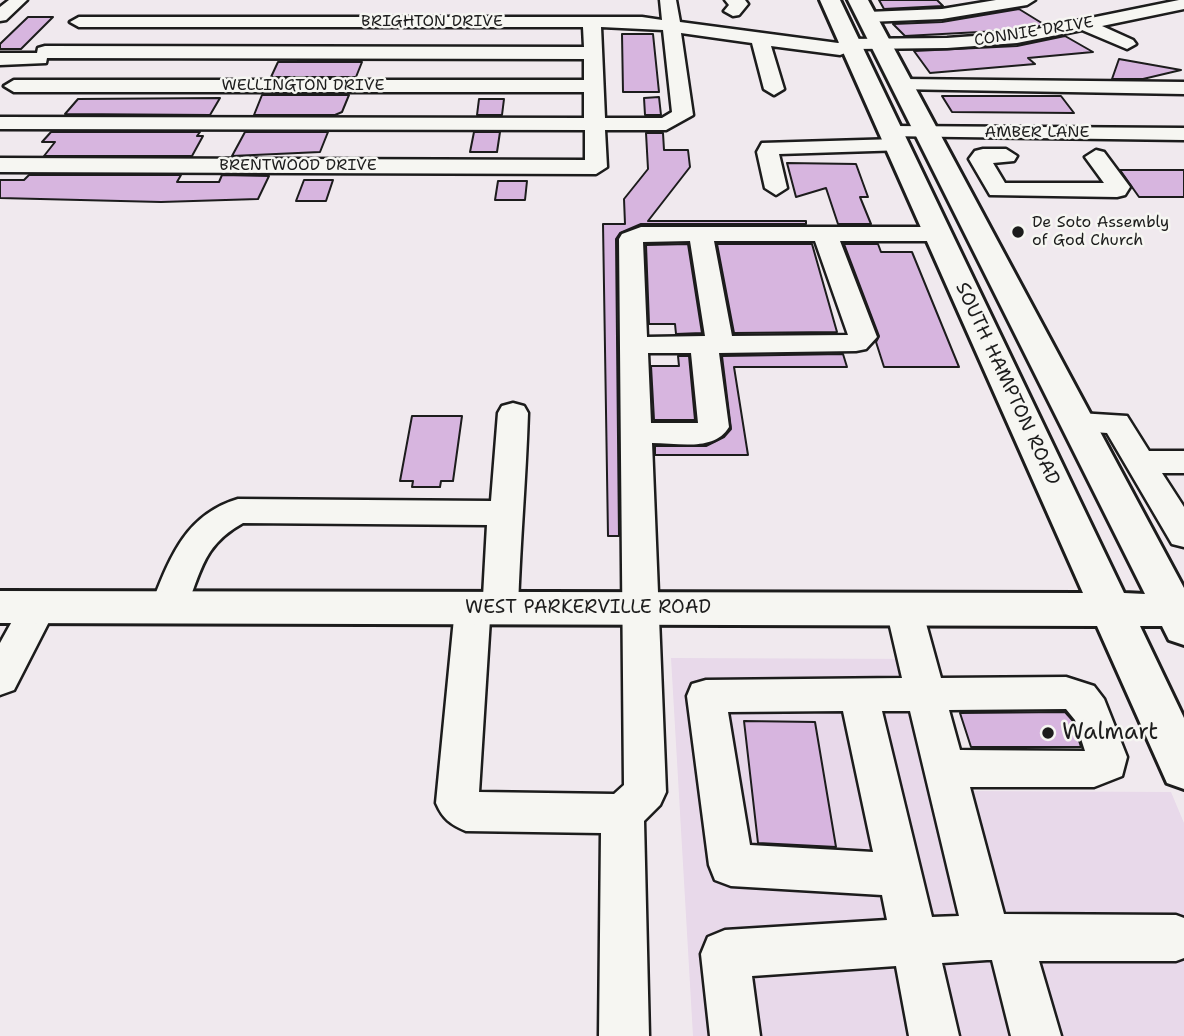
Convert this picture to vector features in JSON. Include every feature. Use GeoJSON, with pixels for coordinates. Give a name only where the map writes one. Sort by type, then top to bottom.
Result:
{"type":"FeatureCollection","features":[{"type":"Feature","properties":{"kind":"main road","name":"SOUTH HAMPTON ROAD"},"geometry":{"type":"LineString","coordinates":[[830,0],[902,85],[1181,616]]}},
{"type":"Feature","properties":{"kind":"main road","name":"SOUTH HAMPTON ROAD"},"geometry":{"type":"LineString","coordinates":[[862,9],[866,45],[894,139],[1184,768]]}},
{"type":"Feature","properties":{"kind":"main road","name":"WEST PARKERVILLE ROAD"},"geometry":{"type":"LineString","coordinates":[[19,608],[1111,610],[1181,616]]}},
{"type":"Feature","properties":{"kind":"street"},"geometry":{"type":"LineString","coordinates":[[0,16],[19,0]]}},
{"type":"Feature","properties":{"kind":"street"},"geometry":{"type":"LineString","coordinates":[[0,123],[666,124],[682,115],[668,0]]}},
{"type":"Feature","properties":{"kind":"street"},"geometry":{"type":"LineString","coordinates":[[862,9],[942,14],[1027,0]]}},
{"type":"Feature","properties":{"kind":"street","name":"CONNIE DRIVE"},"geometry":{"type":"LineString","coordinates":[[866,45],[1017,38],[1184,4]]}},
{"type":"Feature","properties":{"kind":"street"},"geometry":{"type":"LineString","coordinates":[[0,100],[42,56],[79,23],[105,6]]}},
{"type":"Feature","properties":{"kind":"street"},"geometry":{"type":"LineString","coordinates":[[1159,9],[1184,20]]}},
{"type":"Feature","properties":{"kind":"street"},"geometry":{"type":"LineString","coordinates":[[592,22],[593,124]]}},
{"type":"Feature","properties":{"kind":"street","name":"BRIGHTON DRIVE"},"geometry":{"type":"LineString","coordinates":[[79,23],[592,22],[670,27],[840,49],[866,45]]}},
{"type":"Feature","properties":{"kind":"street"},"geometry":{"type":"LineString","coordinates":[[1086,25],[1127,44]]}},
{"type":"Feature","properties":{"kind":"street"},"geometry":{"type":"LineString","coordinates":[[761,39],[774,89]]}},
{"type":"Feature","properties":{"kind":"street"},"geometry":{"type":"LineString","coordinates":[[0,59],[42,56],[592,53]]}},
{"type":"Feature","properties":{"kind":"street"},"geometry":{"type":"LineString","coordinates":[[902,85],[1184,88]]}},
{"type":"Feature","properties":{"kind":"street","name":"WELLINGTON DRIVE"},"geometry":{"type":"LineString","coordinates":[[14,86],[592,86]]}},
{"type":"Feature","properties":{"kind":"street","name":"BRENTWOOD DRIVE"},"geometry":{"type":"LineString","coordinates":[[0,165],[596,167],[593,124]]}},
{"type":"Feature","properties":{"kind":"street","name":"AMBER LANE"},"geometry":{"type":"LineString","coordinates":[[776,188],[768,152],[771,148],[894,139],[927,133],[1184,134]]}},
{"type":"Feature","properties":{"kind":"street"},"geometry":{"type":"LineString","coordinates":[[992,133],[1006,156]]}},
{"type":"Feature","properties":{"kind":"street"},"geometry":{"type":"LineString","coordinates":[[1031,156],[983,156],[980,159],[998,190],[1116,190],[1119,187],[1080,134]]}},
{"type":"Feature","properties":{"kind":"street"},"geometry":{"type":"LineString","coordinates":[[1070,157],[1121,157]]}},
{"type":"Feature","properties":{"kind":"street"},"geometry":{"type":"LineString","coordinates":[[624,1036],[623,814],[645,792],[631,239],[641,234],[937,234]]}},
{"type":"Feature","properties":{"kind":"street"},"geometry":{"type":"LineString","coordinates":[[636,433],[708,433],[714,427],[712,344],[701,234]]}},
{"type":"Feature","properties":{"kind":"street"},"geometry":{"type":"LineString","coordinates":[[633,345],[856,343],[863,337],[825,234]]}},
{"type":"Feature","properties":{"kind":"street"},"geometry":{"type":"LineString","coordinates":[[513,412],[510,491],[486,608],[457,803],[466,811],[623,814]]}},
{"type":"Feature","properties":{"kind":"street"},"geometry":{"type":"LineString","coordinates":[[1079,423],[1116,423],[1184,535]]}},
{"type":"Feature","properties":{"kind":"street"},"geometry":{"type":"LineString","coordinates":[[1141,462],[1184,462]]}},
{"type":"Feature","properties":{"kind":"street"},"geometry":{"type":"LineString","coordinates":[[168,608],[195,540],[209,524],[238,511],[504,513]]}},
{"type":"Feature","properties":{"kind":"street"},"geometry":{"type":"LineString","coordinates":[[0,679],[19,608]]}},
{"type":"Feature","properties":{"kind":"street"},"geometry":{"type":"LineString","coordinates":[[904,609],[944,768],[998,937],[1036,1036]]}},
{"type":"Feature","properties":{"kind":"street"},"geometry":{"type":"LineString","coordinates":[[900,875],[731,865],[706,696],[925,692],[1066,693],[1080,697],[1088,706],[1107,754],[1107,763],[1094,769],[944,768]]}},
{"type":"Feature","properties":{"kind":"street"},"geometry":{"type":"LineString","coordinates":[[858,693],[934,1036]]}},
{"type":"Feature","properties":{"kind":"street"},"geometry":{"type":"LineString","coordinates":[[735,1036],[725,954],[998,937],[1182,944]]}},
{"type":"Feature","properties":{"kind":"shaded area"},"geometry":{"type":"Polygon","coordinates":[[[671,658],[931,659],[968,791],[1171,792],[1184,823],[1184,1036],[693,1036],[671,658]]]}},
{"type":"Feature","properties":{"kind":"building"},"geometry":{"type":"Polygon","coordinates":[[[879,0],[937,0],[943,6],[884,9],[879,0]]]}},
{"type":"Feature","properties":{"kind":"building"},"geometry":{"type":"Polygon","coordinates":[[[1019,9],[1045,25],[1017,30],[905,36],[893,24],[942,22],[1019,9]]]}},
{"type":"Feature","properties":{"kind":"building"},"geometry":{"type":"Polygon","coordinates":[[[28,17],[53,17],[21,49],[0,49],[0,44],[28,17]]]}},
{"type":"Feature","properties":{"kind":"building"},"geometry":{"type":"Polygon","coordinates":[[[622,34],[653,34],[659,92],[623,92],[622,34]]]}},
{"type":"Feature","properties":{"kind":"building"},"geometry":{"type":"Polygon","coordinates":[[[1065,36],[1093,52],[1028,58],[1035,64],[930,73],[914,51],[1017,46],[1065,36]]]}},
{"type":"Feature","properties":{"kind":"building"},"geometry":{"type":"Polygon","coordinates":[[[1119,59],[1181,70],[1143,79],[1112,79],[1119,59]]]}},
{"type":"Feature","properties":{"kind":"building"},"geometry":{"type":"Polygon","coordinates":[[[278,62],[362,62],[356,77],[271,77],[278,62]]]}},
{"type":"Feature","properties":{"kind":"building"},"geometry":{"type":"Polygon","coordinates":[[[262,95],[349,95],[342,112],[335,115],[254,115],[262,95]]]}},
{"type":"Feature","properties":{"kind":"building"},"geometry":{"type":"Polygon","coordinates":[[[942,96],[1061,96],[1074,113],[952,112],[942,96]]]}},
{"type":"Feature","properties":{"kind":"building"},"geometry":{"type":"Polygon","coordinates":[[[659,97],[661,115],[645,115],[644,98],[659,97]]]}},
{"type":"Feature","properties":{"kind":"building"},"geometry":{"type":"Polygon","coordinates":[[[220,98],[210,115],[65,114],[78,99],[220,98]]]}},
{"type":"Feature","properties":{"kind":"building"},"geometry":{"type":"Polygon","coordinates":[[[479,99],[504,99],[502,115],[477,115],[479,99]]]}},
{"type":"Feature","properties":{"kind":"building"},"geometry":{"type":"Polygon","coordinates":[[[51,132],[200,132],[197,136],[203,136],[192,156],[44,156],[55,142],[42,142],[51,132]]]}},
{"type":"Feature","properties":{"kind":"building"},"geometry":{"type":"Polygon","coordinates":[[[245,132],[328,132],[320,152],[232,156],[245,132]]]}},
{"type":"Feature","properties":{"kind":"building"},"geometry":{"type":"Polygon","coordinates":[[[474,132],[500,132],[497,152],[470,152],[474,132]]]}},
{"type":"Feature","properties":{"kind":"building"},"geometry":{"type":"Polygon","coordinates":[[[646,133],[663,133],[664,150],[688,150],[690,167],[648,221],[806,221],[806,224],[641,224],[620,233],[616,239],[619,536],[608,536],[603,224],[625,224],[624,199],[648,169],[646,133]]]}},
{"type":"Feature","properties":{"kind":"building"},"geometry":{"type":"Polygon","coordinates":[[[787,163],[856,164],[868,197],[860,197],[871,224],[838,224],[826,188],[796,197],[787,163]]]}},
{"type":"Feature","properties":{"kind":"building"},"geometry":{"type":"Polygon","coordinates":[[[1120,170],[1184,170],[1184,197],[1139,197],[1120,170]]]}},
{"type":"Feature","properties":{"kind":"building"},"geometry":{"type":"Polygon","coordinates":[[[29,175],[181,175],[177,182],[219,182],[222,175],[269,176],[258,199],[161,202],[0,198],[0,180],[24,180],[29,175]]]}},
{"type":"Feature","properties":{"kind":"building"},"geometry":{"type":"Polygon","coordinates":[[[304,180],[333,180],[326,201],[296,201],[304,180]]]}},
{"type":"Feature","properties":{"kind":"building"},"geometry":{"type":"Polygon","coordinates":[[[498,181],[527,181],[525,200],[495,200],[498,181]]]}},
{"type":"Feature","properties":{"kind":"building"},"geometry":{"type":"Polygon","coordinates":[[[688,244],[702,333],[676,334],[675,324],[649,324],[646,245],[688,244]]]}},
{"type":"Feature","properties":{"kind":"building"},"geometry":{"type":"Polygon","coordinates":[[[717,244],[812,244],[837,332],[734,333],[717,244]]]}},
{"type":"Feature","properties":{"kind":"building"},"geometry":{"type":"Polygon","coordinates":[[[844,244],[878,244],[881,252],[912,252],[959,367],[884,367],[876,342],[879,336],[844,244]]]}},
{"type":"Feature","properties":{"kind":"building"},"geometry":{"type":"Polygon","coordinates":[[[843,354],[847,367],[734,367],[748,455],[655,455],[655,446],[706,446],[724,437],[731,429],[722,356],[843,354]]]}},
{"type":"Feature","properties":{"kind":"building"},"geometry":{"type":"Polygon","coordinates":[[[678,356],[689,356],[695,420],[654,420],[651,366],[679,366],[678,356]]]}},
{"type":"Feature","properties":{"kind":"building"},"geometry":{"type":"Polygon","coordinates":[[[412,416],[462,416],[453,481],[441,481],[440,487],[412,487],[413,481],[400,481],[412,416]]]}},
{"type":"Feature","properties":{"kind":"building"},"geometry":{"type":"Polygon","coordinates":[[[1065,712],[1073,721],[1081,747],[971,747],[960,713],[1065,712]]]}},
{"type":"Feature","properties":{"kind":"building"},"geometry":{"type":"Polygon","coordinates":[[[744,721],[815,722],[836,847],[758,843],[744,721]]]}},
{"type":"Feature","properties":{"kind":"place","name":"De Soto Assembly of God Church"},"geometry":{"type":"Point","coordinates":[1018,232]}},
{"type":"Feature","properties":{"kind":"place","name":"Walmart"},"geometry":{"type":"Point","coordinates":[1048,733]}}]}
